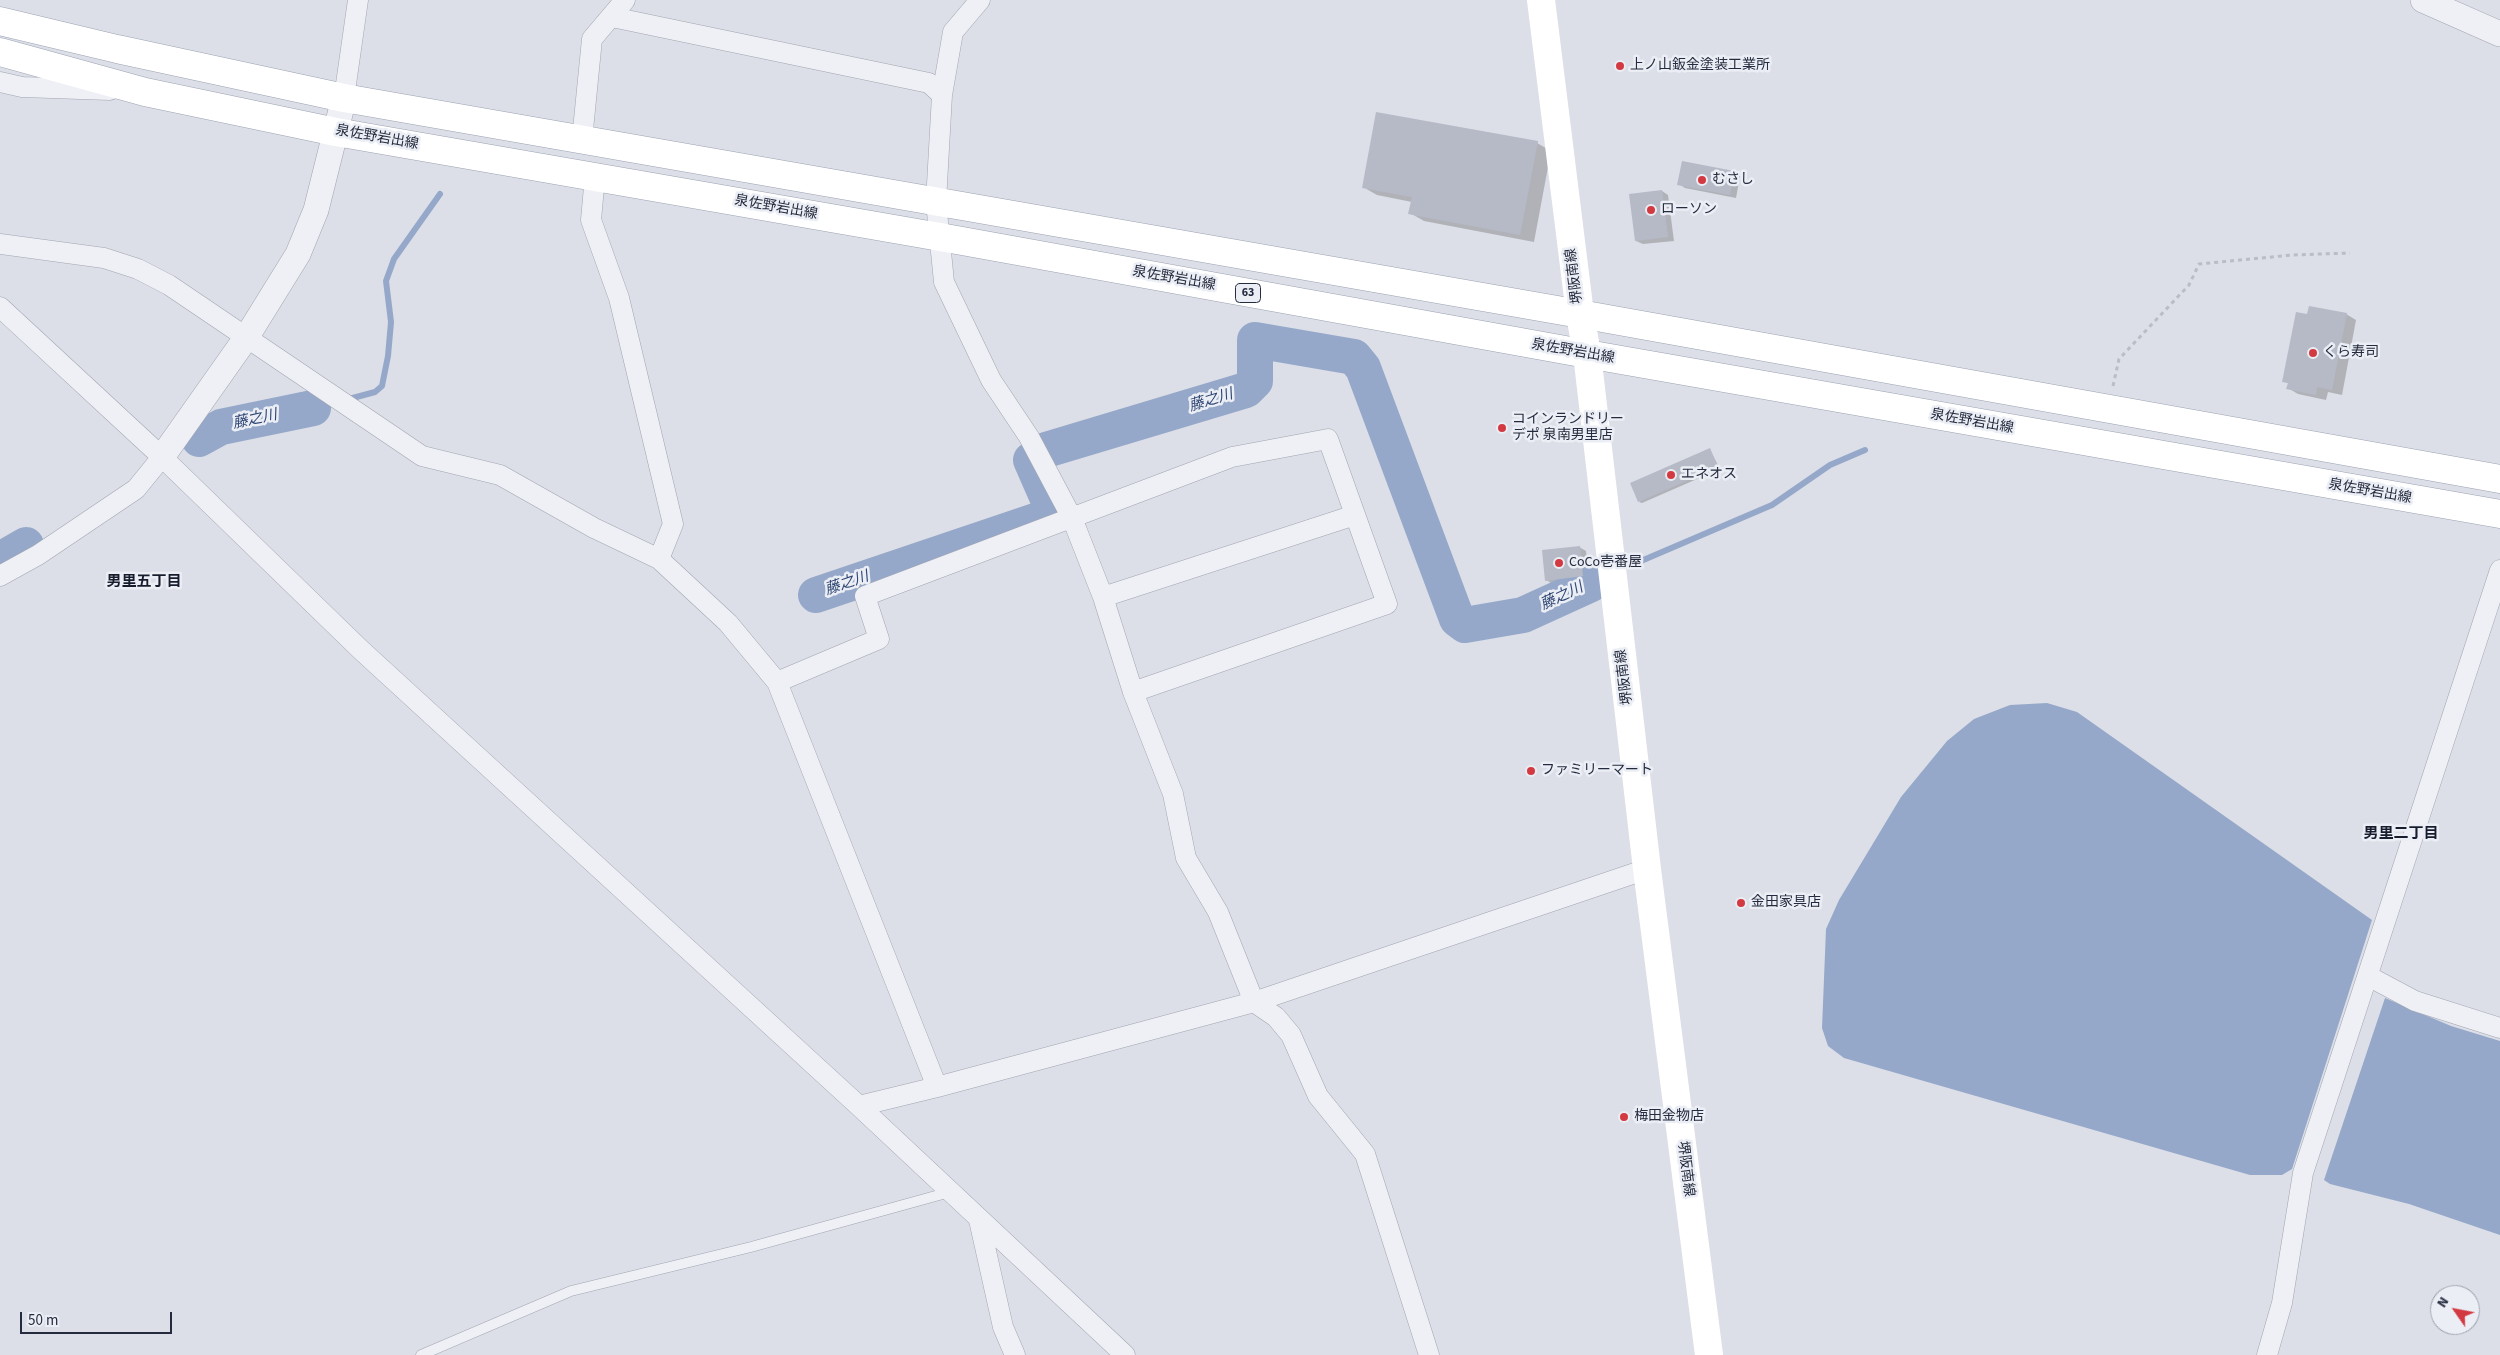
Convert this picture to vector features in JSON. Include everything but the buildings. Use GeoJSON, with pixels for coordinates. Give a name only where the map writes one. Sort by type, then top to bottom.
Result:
{"type":"FeatureCollection","features":[{"type":"Feature","properties":{"kind":"main road","name":"堺阪南線"},"geometry":{"type":"LineString","coordinates":[[1541,0],[1580,314],[1587,354],[1647,869],[1709,1355]]}},
{"type":"Feature","properties":{"kind":"main road"},"geometry":{"type":"LineString","coordinates":[[0,21],[117,49],[344,98],[1580,314],[2500,479]]}},
{"type":"Feature","properties":{"kind":"main road","name":"泉佐野岩出線"},"geometry":{"type":"LineString","coordinates":[[0,52],[145,92],[336,132],[595,176],[1587,354],[2500,514]]}},
{"type":"Feature","properties":{"kind":"street"},"geometry":{"type":"LineString","coordinates":[[0,576],[38,555],[136,489],[162,457],[246,338],[302,245],[316,210],[344,98],[358,0]]}},
{"type":"Feature","properties":{"kind":"street"},"geometry":{"type":"LineString","coordinates":[[582,140],[592,39],[625,0]]}},
{"type":"Feature","properties":{"kind":"street"},"geometry":{"type":"LineString","coordinates":[[980,0],[953,32],[942,95],[936,202],[944,282],[991,380],[1038,455],[1072,518],[1103,597],[1133,692],[1173,794],[1186,858],[1218,912],[1254,1002],[1276,1017],[1291,1036],[1318,1096],[1365,1154],[1430,1355]]}},
{"type":"Feature","properties":{"kind":"street"},"geometry":{"type":"LineString","coordinates":[[2423,0],[2500,34]]}},
{"type":"Feature","properties":{"kind":"street"},"geometry":{"type":"LineString","coordinates":[[0,8],[117,49]]}},
{"type":"Feature","properties":{"kind":"street"},"geometry":{"type":"LineString","coordinates":[[612,17],[930,83],[942,95]]}},
{"type":"Feature","properties":{"kind":"street"},"geometry":{"type":"LineString","coordinates":[[0,82],[22,87],[145,92]]}},
{"type":"Feature","properties":{"kind":"street"},"geometry":{"type":"LineString","coordinates":[[595,176],[591,220],[619,298],[673,524],[659,559]]}},
{"type":"Feature","properties":{"kind":"street"},"geometry":{"type":"LineString","coordinates":[[0,244],[104,258],[138,269],[170,285],[422,456],[500,475],[594,528],[659,559],[728,623],[777,682],[937,1087]]}},
{"type":"Feature","properties":{"kind":"street"},"geometry":{"type":"LineString","coordinates":[[0,307],[162,457],[368,657],[859,1106],[1125,1355]]}},
{"type":"Feature","properties":{"kind":"street"},"geometry":{"type":"LineString","coordinates":[[777,682],[879,639],[865,596],[1232,456],[1328,439],[1387,604],[1133,692]]}},
{"type":"Feature","properties":{"kind":"street"},"geometry":{"type":"LineString","coordinates":[[1103,597],[1355,515]]}},
{"type":"Feature","properties":{"kind":"street"},"geometry":{"type":"LineString","coordinates":[[2267,1355],[2282,1303],[2303,1173],[2500,570]]}},
{"type":"Feature","properties":{"kind":"street"},"geometry":{"type":"LineString","coordinates":[[859,1106],[1254,1002],[1647,869]]}},
{"type":"Feature","properties":{"kind":"street"},"geometry":{"type":"LineString","coordinates":[[2368,976],[2415,1001],[2500,1028]]}},
{"type":"Feature","properties":{"kind":"street"},"geometry":{"type":"LineString","coordinates":[[979,1220],[1003,1327],[1015,1355]]}},
{"type":"Feature","properties":{"kind":"lane"},"geometry":{"type":"LineString","coordinates":[[421,1355],[571,1291],[760,1245],[950,1192]]}},
{"type":"Feature","properties":{"kind":"path"},"geometry":{"type":"LineString","coordinates":[[2108,409],[2119,359],[2189,285],[2199,264],[2292,255],[2350,253]]}},
{"type":"Feature","properties":{"kind":"water"},"geometry":{"type":"Polygon","coordinates":[[[2047,703],[2077,712],[2372,920],[2292,1169],[2282,1175],[2250,1175],[1844,1058],[1828,1046],[1822,1028],[1826,929],[1839,900],[1901,797],[1947,741],[1974,719],[2010,705],[2047,703]]]}},
{"type":"Feature","properties":{"kind":"water"},"geometry":{"type":"Polygon","coordinates":[[[2385,998],[2451,1026],[2500,1041],[2500,1235],[2409,1204],[2330,1184],[2324,1180],[2385,998]]]}},
{"type":"Feature","properties":{"kind":"waterway"},"geometry":{"type":"LineString","coordinates":[[349,399],[375,392],[382,386],[388,356],[391,322],[386,281],[394,259],[440,194]]}},
{"type":"Feature","properties":{"kind":"waterway","name":"藤之川"},"geometry":{"type":"LineString","coordinates":[[816,595],[1047,517],[1052,508],[1031,460],[1046,450],[1246,390],[1255,381],[1255,340],[1354,357],[1363,368],[1457,619],[1465,625],[1523,615],[1591,584]]}},
{"type":"Feature","properties":{"kind":"waterway","name":"藤之川"},"geometry":{"type":"LineString","coordinates":[[199,439],[221,427],[313,408]]}},
{"type":"Feature","properties":{"kind":"waterway","name":"藤之川"},"geometry":{"type":"LineString","coordinates":[[1634,564],[1772,505],[1830,465],[1865,450]]}},
{"type":"Feature","properties":{"kind":"waterway","name":"藤之川"},"geometry":{"type":"LineString","coordinates":[[0,560],[26,545]]}},
{"type":"Feature","properties":{"kind":"place","name":"上ノ山鈑金塗装工業所"},"geometry":{"type":"Point","coordinates":[1620,66]}},
{"type":"Feature","properties":{"kind":"place","name":"むさし"},"geometry":{"type":"Point","coordinates":[1702,180]}},
{"type":"Feature","properties":{"kind":"place","name":"ローソン"},"geometry":{"type":"Point","coordinates":[1651,210]}},
{"type":"Feature","properties":{"kind":"place","name":"くら寿司"},"geometry":{"type":"Point","coordinates":[2313,353]}},
{"type":"Feature","properties":{"kind":"place","name":"コインランドリー デポ 泉南男里店"},"geometry":{"type":"Point","coordinates":[1502,428]}},
{"type":"Feature","properties":{"kind":"place","name":"エネオス"},"geometry":{"type":"Point","coordinates":[1671,475]}},
{"type":"Feature","properties":{"kind":"place","name":"CoCo壱番屋"},"geometry":{"type":"Point","coordinates":[1559,563]}},
{"type":"Feature","properties":{"kind":"place","name":"ファミリーマート"},"geometry":{"type":"Point","coordinates":[1531,771]}},
{"type":"Feature","properties":{"kind":"place","name":"金田家具店"},"geometry":{"type":"Point","coordinates":[1741,903]}},
{"type":"Feature","properties":{"kind":"place","name":"梅田金物店"},"geometry":{"type":"Point","coordinates":[1624,1117]}},
{"type":"Feature","properties":{"kind":"district","name":"男里五丁目"},"geometry":{"type":"Point","coordinates":[144,583]}},
{"type":"Feature","properties":{"kind":"district","name":"男里二丁目"},"geometry":{"type":"Point","coordinates":[2401,835]}}]}
